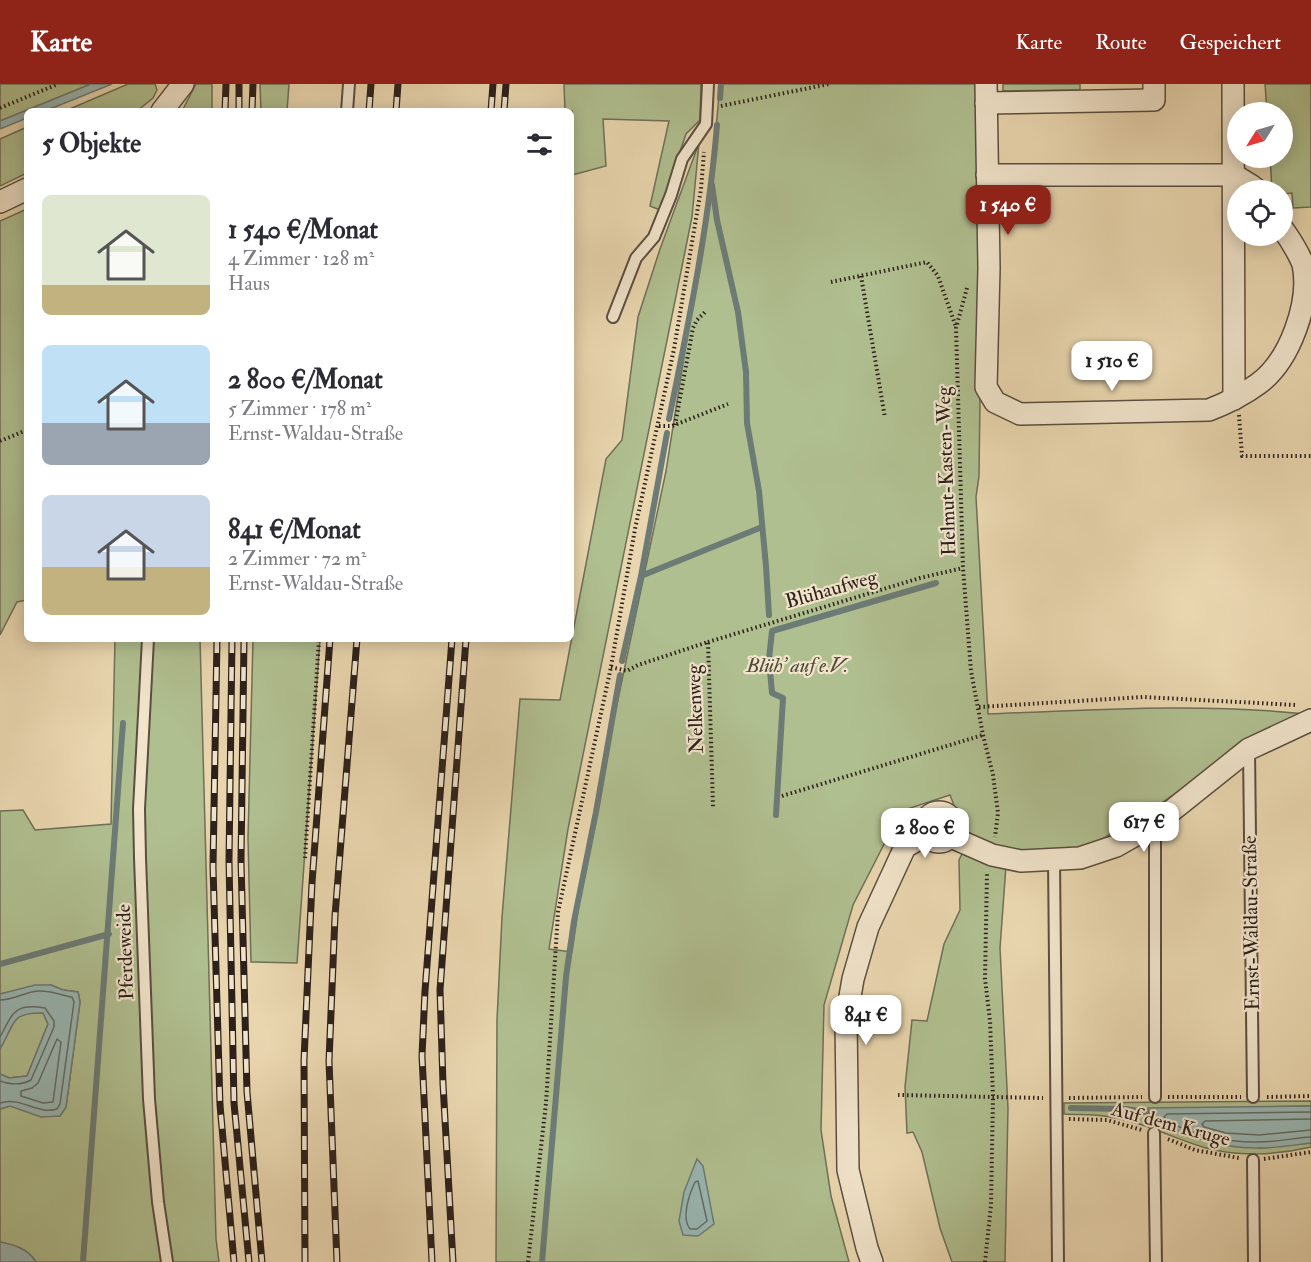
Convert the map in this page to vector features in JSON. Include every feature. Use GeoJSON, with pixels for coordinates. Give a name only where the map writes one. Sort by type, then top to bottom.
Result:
{"type":"FeatureCollection","features":[{"type":"Feature","properties":{"kind":"street"},"geometry":{"type":"LineString","coordinates":[[165,108],[183,84]]}},
{"type":"Feature","properties":{"kind":"street"},"geometry":{"type":"LineString","coordinates":[[1154,84],[1154,100],[986,93],[989,268],[986,387],[995,402],[1020,414],[1209,410],[1234,399],[1260,383],[1278,366],[1295,336],[1304,312],[1307,288],[1303,265],[1292,246]]}},
{"type":"Feature","properties":{"kind":"street"},"geometry":{"type":"LineString","coordinates":[[1233,84],[1234,399]]}},
{"type":"Feature","properties":{"kind":"street"},"geometry":{"type":"LineString","coordinates":[[987,175],[1234,175],[1242,180]]}},
{"type":"Feature","properties":{"kind":"street"},"geometry":{"type":"LineString","coordinates":[[0,202],[24,190]]}},
{"type":"Feature","properties":{"kind":"street"},"geometry":{"type":"LineString","coordinates":[[872,1262],[848,1170],[846,1020],[853,979],[868,927],[906,847],[926,835],[935,842],[946,841],[951,837],[992,855],[1021,861],[1080,858],[1116,846],[1155,824],[1250,749],[1305,713]]}},
{"type":"Feature","properties":{"kind":"lane"},"geometry":{"type":"LineString","coordinates":[[347,108],[349,84]]}},
{"type":"Feature","properties":{"kind":"lane"},"geometry":{"type":"LineString","coordinates":[[613,317],[636,258],[654,237],[682,159],[706,124],[708,84]]}},
{"type":"Feature","properties":{"kind":"lane","name":"Pferdeweide"},"geometry":{"type":"LineString","coordinates":[[148,642],[139,809],[140,858],[149,1099],[158,1202],[167,1262]]}},
{"type":"Feature","properties":{"kind":"lane","name":"Ernst-Waldau-Straße"},"geometry":{"type":"LineString","coordinates":[[1250,749],[1253,1097]]}},
{"type":"Feature","properties":{"kind":"lane"},"geometry":{"type":"LineString","coordinates":[[1155,824],[1155,1096]]}},
{"type":"Feature","properties":{"kind":"lane"},"geometry":{"type":"LineString","coordinates":[[1054,860],[1058,1262]]}},
{"type":"Feature","properties":{"kind":"lane"},"geometry":{"type":"LineString","coordinates":[[1154,1133],[1156,1262]]}},
{"type":"Feature","properties":{"kind":"lane"},"geometry":{"type":"LineString","coordinates":[[1253,1160],[1254,1262]]}},
{"type":"Feature","properties":{"kind":"path"},"geometry":{"type":"LineString","coordinates":[[0,108],[58,84]]}},
{"type":"Feature","properties":{"kind":"path"},"geometry":{"type":"LineString","coordinates":[[708,109],[829,84]]}},
{"type":"Feature","properties":{"kind":"path"},"geometry":{"type":"LineString","coordinates":[[528,1262],[546,1103],[558,912],[611,667],[635,529],[659,426],[701,189],[706,124]]}},
{"type":"Feature","properties":{"kind":"path"},"geometry":{"type":"LineString","coordinates":[[831,282],[927,262],[938,276],[956,328]]}},
{"type":"Feature","properties":{"kind":"path"},"geometry":{"type":"LineString","coordinates":[[861,276],[885,418]]}},
{"type":"Feature","properties":{"kind":"path","name":"Helmut-Kasten-Weg"},"geometry":{"type":"LineString","coordinates":[[968,285],[956,328],[963,568],[971,671],[993,775],[998,813],[987,873],[984,959],[993,1096],[991,1205],[985,1262]]}},
{"type":"Feature","properties":{"kind":"path"},"geometry":{"type":"LineString","coordinates":[[675,425],[693,328],[705,312]]}},
{"type":"Feature","properties":{"kind":"path"},"geometry":{"type":"LineString","coordinates":[[1234,399],[1240,421],[1242,456],[1311,456]]}},
{"type":"Feature","properties":{"kind":"path"},"geometry":{"type":"LineString","coordinates":[[659,426],[675,425],[728,404]]}},
{"type":"Feature","properties":{"kind":"path"},"geometry":{"type":"LineString","coordinates":[[0,441],[24,431]]}},
{"type":"Feature","properties":{"kind":"path","name":"Blühaufweg"},"geometry":{"type":"LineString","coordinates":[[708,642],[886,588],[963,568]]}},
{"type":"Feature","properties":{"kind":"path"},"geometry":{"type":"LineString","coordinates":[[305,858],[319,642]]}},
{"type":"Feature","properties":{"kind":"path","name":"Nelkenweg"},"geometry":{"type":"LineString","coordinates":[[611,667],[627,671],[638,665],[708,642],[713,807]]}},
{"type":"Feature","properties":{"kind":"path"},"geometry":{"type":"LineString","coordinates":[[979,707],[1143,697],[1305,713]]}},
{"type":"Feature","properties":{"kind":"path"},"geometry":{"type":"LineString","coordinates":[[782,796],[983,735]]}},
{"type":"Feature","properties":{"kind":"path"},"geometry":{"type":"LineString","coordinates":[[898,1095],[993,1096]]}},
{"type":"Feature","properties":{"kind":"path","name":"Auf dem Kruge"},"geometry":{"type":"LineString","coordinates":[[1058,1119],[1107,1120],[1154,1133],[1195,1150],[1253,1160],[1311,1152]]}},
{"type":"Feature","properties":{"kind":"green space"},"geometry":{"type":"Polygon","coordinates":[[[0,84],[91,84],[32,108],[24,108],[24,111],[0,121],[0,84]]]}},
{"type":"Feature","properties":{"kind":"green space"},"geometry":{"type":"Polygon","coordinates":[[[128,84],[155,84],[157,90],[153,98],[141,108],[72,108],[128,84]]]}},
{"type":"Feature","properties":{"kind":"green space"},"geometry":{"type":"Polygon","coordinates":[[[196,84],[212,84],[212,108],[184,108],[196,84]]]}},
{"type":"Feature","properties":{"kind":"green space"},"geometry":{"type":"Polygon","coordinates":[[[260,84],[289,84],[287,108],[261,108],[260,84]]]}},
{"type":"Feature","properties":{"kind":"green space"},"geometry":{"type":"Polygon","coordinates":[[[564,84],[701,84],[700,120],[686,134],[660,210],[650,206],[669,121],[603,119],[606,166],[574,174],[574,108],[565,108],[564,84]]]}},
{"type":"Feature","properties":{"kind":"green space","name":"Blüh' auf e.V."},"geometry":{"type":"Polygon","coordinates":[[[720,84],[979,84],[981,321],[979,476],[976,497],[988,714],[1187,708],[1307,714],[1245,745],[1160,804],[1104,838],[1067,854],[1007,852],[1000,948],[1008,1108],[1005,1262],[952,1262],[940,1228],[922,1152],[913,1132],[907,1133],[905,1087],[912,1020],[927,1021],[944,944],[960,910],[959,860],[968,842],[950,795],[901,811],[853,905],[824,1005],[821,1130],[831,1196],[849,1262],[496,1262],[497,1020],[502,917],[520,699],[560,700],[571,642],[574,642],[574,627],[606,459],[622,440],[638,317],[699,143],[692,217],[568,829],[549,949],[572,952],[588,842],[666,471],[711,185],[720,84]]]}},
{"type":"Feature","properties":{"kind":"green space"},"geometry":{"type":"Polygon","coordinates":[[[1003,84],[1080,84],[1080,90],[1003,91],[1003,84]]]}},
{"type":"Feature","properties":{"kind":"green space"},"geometry":{"type":"Polygon","coordinates":[[[1265,84],[1311,84],[1311,207],[1293,208],[1293,180],[1271,180],[1271,168],[1293,168],[1293,102],[1266,102],[1265,84]]]}},
{"type":"Feature","properties":{"kind":"green space"},"geometry":{"type":"Polygon","coordinates":[[[24,128],[24,174],[0,186],[0,139],[24,128]]]}},
{"type":"Feature","properties":{"kind":"green space"},"geometry":{"type":"Polygon","coordinates":[[[24,210],[24,601],[17,602],[0,635],[0,221],[24,210]]]}},
{"type":"Feature","properties":{"kind":"green space"},"geometry":{"type":"Polygon","coordinates":[[[115,642],[200,642],[216,1239],[219,1262],[36,1262],[21,1248],[0,1242],[0,1109],[10,1106],[60,1116],[66,1107],[80,1002],[78,992],[63,990],[51,985],[0,994],[0,811],[23,810],[35,830],[111,824],[115,642]]]}},
{"type":"Feature","properties":{"kind":"green space"},"geometry":{"type":"Polygon","coordinates":[[[253,642],[320,642],[297,963],[251,962],[248,838],[253,642]]]}},
{"type":"Feature","properties":{"kind":"green space"},"geometry":{"type":"Polygon","coordinates":[[[25,1013],[43,1013],[48,1024],[27,1076],[9,1078],[0,1074],[0,1049],[16,1018],[25,1013]]]}},
{"type":"Feature","properties":{"kind":"green space"},"geometry":{"type":"Polygon","coordinates":[[[1311,1101],[1311,1106],[1148,1109],[1148,1117],[1260,1148],[1311,1143],[1311,1147],[1272,1153],[1245,1154],[1219,1151],[1123,1119],[1099,1115],[1064,1114],[1064,1103],[1311,1101]]]}},
{"type":"Feature","properties":{"kind":"water"},"geometry":{"type":"Polygon","coordinates":[[[91,84],[112,84],[52,108],[32,108],[91,84]]]}},
{"type":"Feature","properties":{"kind":"water"},"geometry":{"type":"Polygon","coordinates":[[[24,111],[24,119],[0,129],[0,121],[24,111]]]}},
{"type":"Feature","properties":{"kind":"water"},"geometry":{"type":"Polygon","coordinates":[[[35,985],[51,985],[63,990],[78,992],[80,1002],[66,1107],[60,1116],[41,1117],[10,1106],[0,1109],[0,1074],[9,1078],[27,1076],[48,1024],[43,1013],[32,1013],[19,1017],[11,1026],[0,1049],[0,994],[35,985]]]}},
{"type":"Feature","properties":{"kind":"water"},"geometry":{"type":"Polygon","coordinates":[[[1311,1106],[1311,1143],[1273,1148],[1245,1148],[1216,1143],[1188,1135],[1148,1118],[1148,1108],[1311,1106]]]}},
{"type":"Feature","properties":{"kind":"water"},"geometry":{"type":"Polygon","coordinates":[[[697,1159],[703,1166],[714,1224],[698,1236],[683,1235],[679,1221],[684,1192],[697,1159]]]}},
{"type":"Feature","properties":{"kind":"water"},"geometry":{"type":"Polygon","coordinates":[[[0,1242],[21,1248],[36,1262],[0,1262],[0,1242]]]}},
{"type":"Feature","properties":{"kind":"waterway"},"geometry":{"type":"LineString","coordinates":[[720,98],[721,84]]}},
{"type":"Feature","properties":{"kind":"waterway"},"geometry":{"type":"LineString","coordinates":[[669,419],[704,236],[717,125]]}},
{"type":"Feature","properties":{"kind":"waterway"},"geometry":{"type":"LineString","coordinates":[[712,185],[717,220],[738,312],[746,372],[747,423],[759,491],[769,615]]}},
{"type":"Feature","properties":{"kind":"waterway"},"geometry":{"type":"LineString","coordinates":[[622,661],[641,576],[667,433]]}},
{"type":"Feature","properties":{"kind":"waterway"},"geometry":{"type":"LineString","coordinates":[[641,576],[762,527]]}},
{"type":"Feature","properties":{"kind":"waterway"},"geometry":{"type":"LineString","coordinates":[[776,815],[783,698],[772,693],[769,659],[772,631],[936,583]]}},
{"type":"Feature","properties":{"kind":"waterway"},"geometry":{"type":"LineString","coordinates":[[542,1262],[566,977],[574,921],[620,675]]}},
{"type":"Feature","properties":{"kind":"waterway"},"geometry":{"type":"LineString","coordinates":[[83,1262],[123,723]]}},
{"type":"Feature","properties":{"kind":"waterway"},"geometry":{"type":"LineString","coordinates":[[0,964],[109,934]]}},
{"type":"Feature","properties":{"kind":"waterway"},"geometry":{"type":"LineString","coordinates":[[1071,1108],[1125,1109],[1154,1113]]}},
{"type":"Feature","properties":{"kind":"railway"},"geometry":{"type":"LineString","coordinates":[[225,108],[226,84]]}},
{"type":"Feature","properties":{"kind":"railway"},"geometry":{"type":"LineString","coordinates":[[239,84],[239,108]]}},
{"type":"Feature","properties":{"kind":"railway"},"geometry":{"type":"LineString","coordinates":[[252,108],[253,84]]}},
{"type":"Feature","properties":{"kind":"railway"},"geometry":{"type":"LineString","coordinates":[[369,108],[371,84]]}},
{"type":"Feature","properties":{"kind":"railway"},"geometry":{"type":"LineString","coordinates":[[396,108],[398,84]]}},
{"type":"Feature","properties":{"kind":"railway"},"geometry":{"type":"LineString","coordinates":[[491,108],[493,84]]}},
{"type":"Feature","properties":{"kind":"railway"},"geometry":{"type":"LineString","coordinates":[[504,108],[506,84]]}},
{"type":"Feature","properties":{"kind":"railway"},"geometry":{"type":"LineString","coordinates":[[217,642],[213,867],[220,1105],[234,1262]]}},
{"type":"Feature","properties":{"kind":"railway"},"geometry":{"type":"LineString","coordinates":[[232,642],[229,861],[234,1103],[249,1262]]}},
{"type":"Feature","properties":{"kind":"railway"},"geometry":{"type":"LineString","coordinates":[[244,642],[241,861],[247,1092],[262,1262]]}},
{"type":"Feature","properties":{"kind":"railway"},"geometry":{"type":"LineString","coordinates":[[305,1262],[304,1060],[312,883],[330,642]]}},
{"type":"Feature","properties":{"kind":"railway"},"geometry":{"type":"LineString","coordinates":[[337,1262],[329,1061],[335,916],[357,642]]}},
{"type":"Feature","properties":{"kind":"railway"},"geometry":{"type":"LineString","coordinates":[[432,1262],[422,1056],[452,642]]}},
{"type":"Feature","properties":{"kind":"railway"},"geometry":{"type":"LineString","coordinates":[[453,1262],[440,990],[466,642]]}}]}
